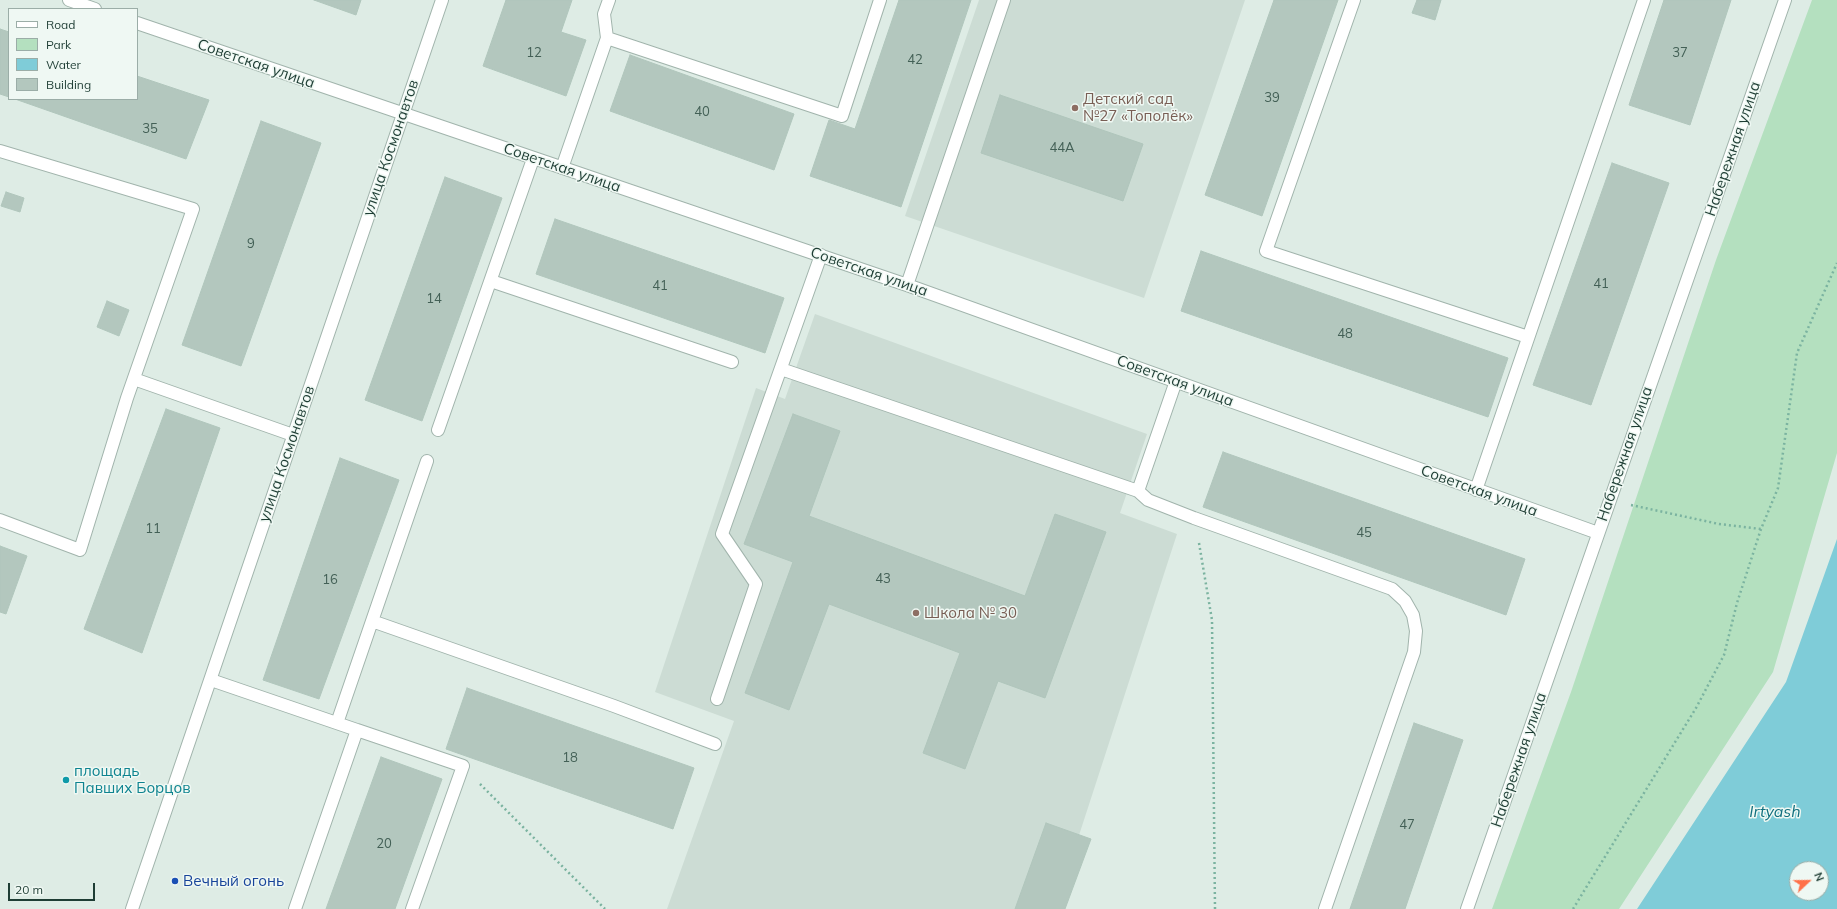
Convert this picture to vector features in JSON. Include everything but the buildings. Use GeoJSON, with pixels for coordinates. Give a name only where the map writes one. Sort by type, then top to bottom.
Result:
{"type":"FeatureCollection","features":[{"type":"Feature","properties":{"kind":"street"},"geometry":{"type":"LineString","coordinates":[[69,0],[92,8]]}},
{"type":"Feature","properties":{"kind":"street","name":"улица Космонавтов"},"geometry":{"type":"LineString","coordinates":[[132,909],[442,0]]}},
{"type":"Feature","properties":{"kind":"street"},"geometry":{"type":"LineString","coordinates":[[562,168],[607,38],[604,14],[609,0]]}},
{"type":"Feature","properties":{"kind":"street"},"geometry":{"type":"LineString","coordinates":[[607,38],[842,116],[880,0]]}},
{"type":"Feature","properties":{"kind":"street"},"geometry":{"type":"LineString","coordinates":[[907,285],[1004,0]]}},
{"type":"Feature","properties":{"kind":"street"},"geometry":{"type":"LineString","coordinates":[[1354,0],[1266,251],[1528,337]]}},
{"type":"Feature","properties":{"kind":"street"},"geometry":{"type":"LineString","coordinates":[[1476,490],[1644,0]]}},
{"type":"Feature","properties":{"kind":"street","name":"Набережная улица"},"geometry":{"type":"LineString","coordinates":[[1467,909],[1785,0]]}},
{"type":"Feature","properties":{"kind":"street","name":"Советская улица"},"geometry":{"type":"LineString","coordinates":[[138,23],[907,285],[1598,533]]}},
{"type":"Feature","properties":{"kind":"street"},"geometry":{"type":"LineString","coordinates":[[0,151],[192,209],[134,379],[80,550],[0,520]]}},
{"type":"Feature","properties":{"kind":"street"},"geometry":{"type":"LineString","coordinates":[[438,430],[492,281],[533,159]]}},
{"type":"Feature","properties":{"kind":"street"},"geometry":{"type":"LineString","coordinates":[[717,699],[756,584],[722,534],[821,255]]}},
{"type":"Feature","properties":{"kind":"street"},"geometry":{"type":"LineString","coordinates":[[492,281],[732,362]]}},
{"type":"Feature","properties":{"kind":"street"},"geometry":{"type":"LineString","coordinates":[[781,369],[1138,491],[1148,500],[1194,518],[1392,589],[1405,602],[1413,615],[1416,631],[1414,652],[1325,909]]}},
{"type":"Feature","properties":{"kind":"street"},"geometry":{"type":"LineString","coordinates":[[134,379],[293,435]]}},
{"type":"Feature","properties":{"kind":"street"},"geometry":{"type":"LineString","coordinates":[[1138,491],[1176,381]]}},
{"type":"Feature","properties":{"kind":"street"},"geometry":{"type":"LineString","coordinates":[[337,723],[427,461]]}},
{"type":"Feature","properties":{"kind":"street"},"geometry":{"type":"LineString","coordinates":[[372,621],[614,706],[715,744]]}},
{"type":"Feature","properties":{"kind":"street"},"geometry":{"type":"LineString","coordinates":[[211,680],[463,766],[412,909]]}},
{"type":"Feature","properties":{"kind":"street"},"geometry":{"type":"LineString","coordinates":[[295,909],[357,730]]}},
{"type":"Feature","properties":{"kind":"path"},"geometry":{"type":"LineString","coordinates":[[1573,909],[1696,708],[1724,655],[1737,603],[1761,529],[1778,488],[1797,353],[1837,263]]}},
{"type":"Feature","properties":{"kind":"path"},"geometry":{"type":"LineString","coordinates":[[1609,501],[1666,511],[1719,524],[1761,529]]}},
{"type":"Feature","properties":{"kind":"path"},"geometry":{"type":"LineString","coordinates":[[1194,518],[1212,620],[1216,909]]}},
{"type":"Feature","properties":{"kind":"path"},"geometry":{"type":"LineString","coordinates":[[463,766],[605,909]]}},
{"type":"Feature","properties":{"kind":"shaded area","name":"Детский сад №27 «Тополёк»"},"geometry":{"type":"Polygon","coordinates":[[[979,0],[1245,0],[1144,298],[905,216],[979,0]]]}},
{"type":"Feature","properties":{"kind":"shaded area","name":"Школа № 30"},"geometry":{"type":"Polygon","coordinates":[[[815,314],[1147,434],[1120,513],[1177,534],[1055,909],[667,909],[734,721],[655,692],[756,388],[785,399],[815,314]]]}},
{"type":"Feature","properties":{"kind":"green space"},"geometry":{"type":"Polygon","coordinates":[[[1812,0],[1837,0],[1837,453],[1773,672],[1619,909],[1492,909],[1571,692],[1716,260],[1812,0]]]}},
{"type":"Feature","properties":{"kind":"water","name":"Irtyash"},"geometry":{"type":"Polygon","coordinates":[[[1837,539],[1837,909],[1637,909],[1786,682],[1837,539]]]}},
{"type":"Feature","properties":{"kind":"place","name":"Детский сад №27 «Тополёк»"},"geometry":{"type":"Point","coordinates":[1075,108]}},
{"type":"Feature","properties":{"kind":"place","name":"Школа № 30"},"geometry":{"type":"Point","coordinates":[916,613]}},
{"type":"Feature","properties":{"kind":"place","name":"площадь Павших Борцов"},"geometry":{"type":"Point","coordinates":[66,780]}},
{"type":"Feature","properties":{"kind":"place","name":"Вечный огонь"},"geometry":{"type":"Point","coordinates":[175,881]}}]}
